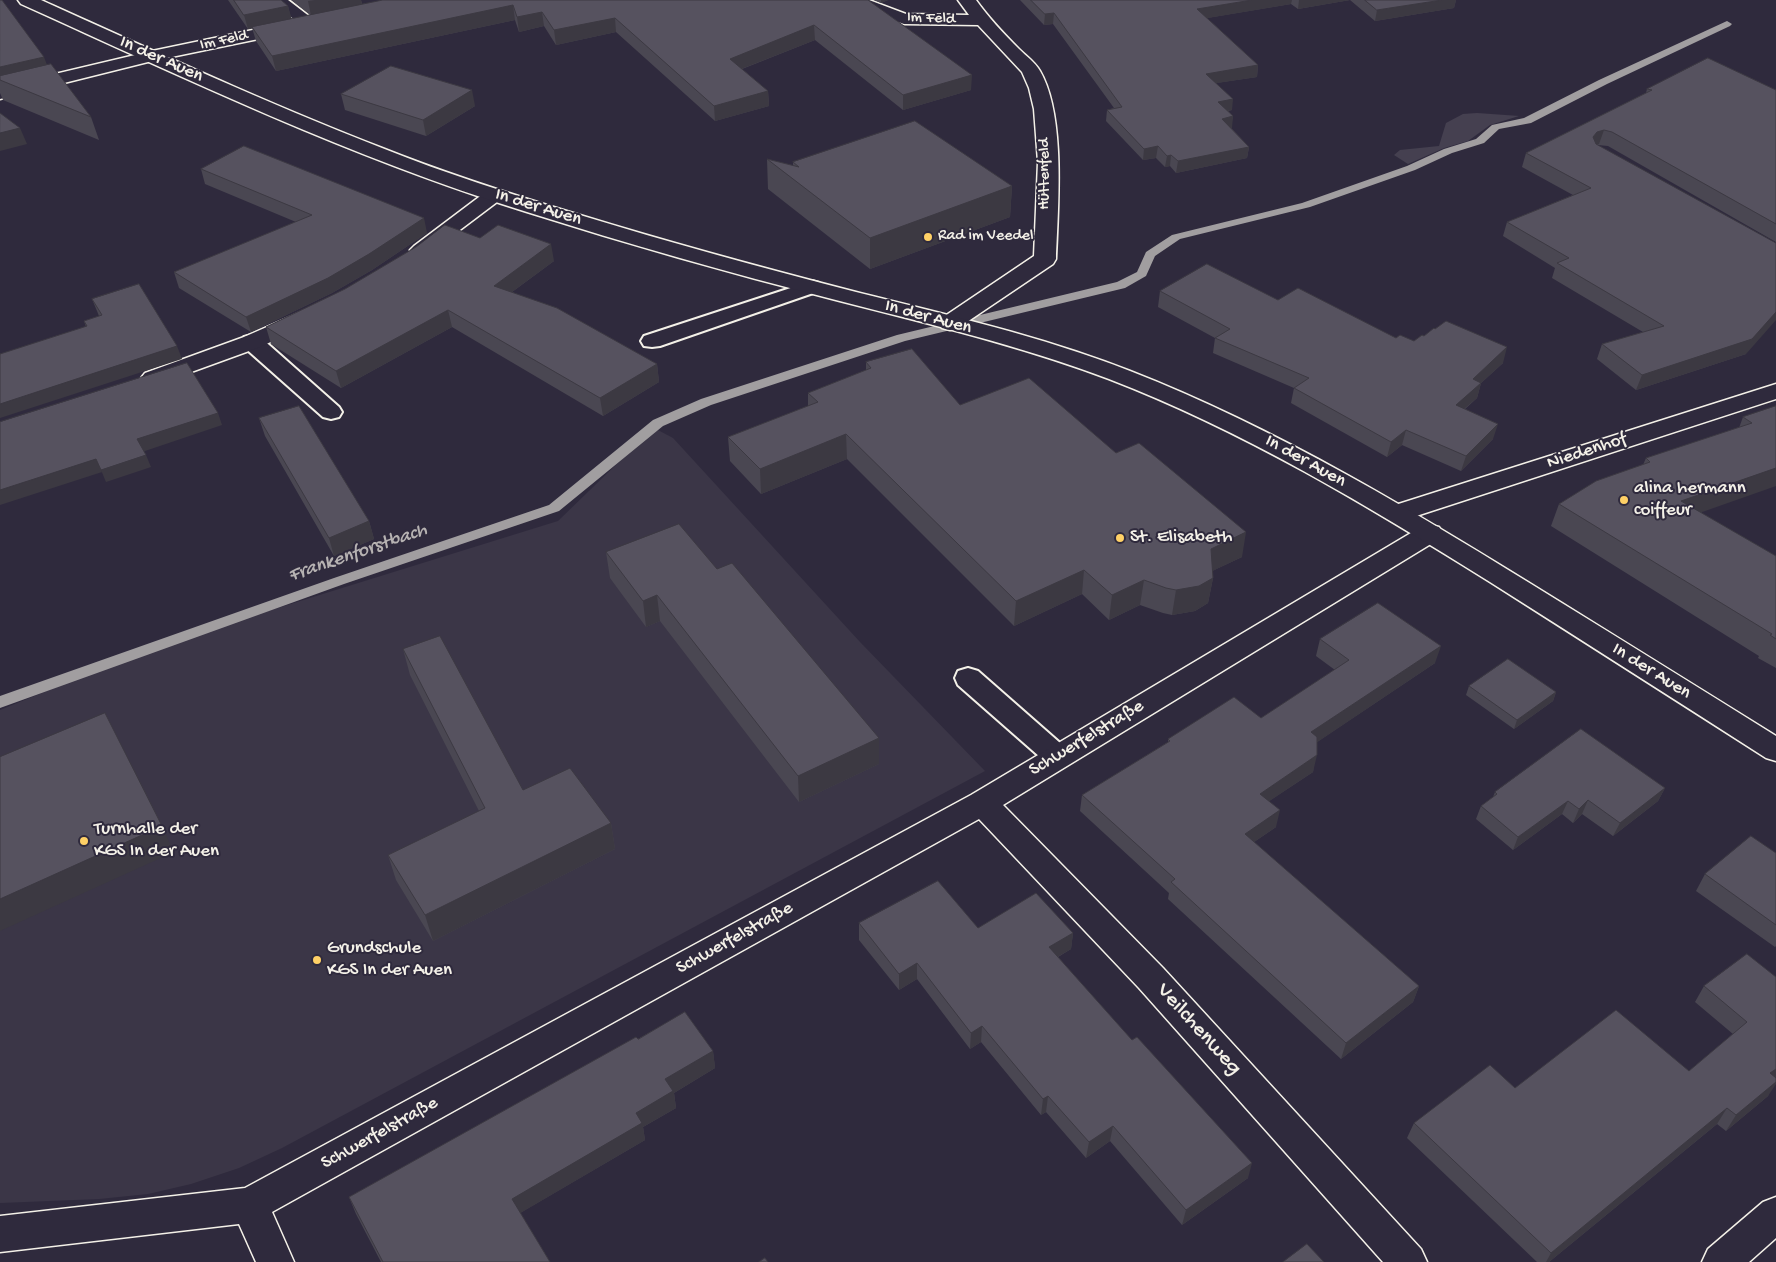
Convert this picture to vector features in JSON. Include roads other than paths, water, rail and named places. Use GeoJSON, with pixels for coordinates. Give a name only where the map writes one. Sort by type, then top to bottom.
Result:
{"type":"FeatureCollection","features":[{"type":"Feature","properties":{"kind":"street","name":"In der Auen"},"geometry":{"type":"LineString","coordinates":[[27,0],[270,109],[400,161],[494,195],[700,257],[922,316],[963,322],[1118,375],[1222,418],[1274,444],[1398,513],[1776,750]]}},
{"type":"Feature","properties":{"kind":"street","name":"Im Feld"},"geometry":{"type":"LineString","coordinates":[[853,0],[904,18],[982,20]]}},
{"type":"Feature","properties":{"kind":"street","name":"Hüttenfeld"},"geometry":{"type":"LineString","coordinates":[[963,322],[1045,259],[1047,196],[1046,129],[1038,89],[1031,71],[982,20],[974,1]]}},
{"type":"Feature","properties":{"kind":"street","name":"Im Feld"},"geometry":{"type":"LineString","coordinates":[[0,93],[152,56],[329,19]]}},
{"type":"Feature","properties":{"kind":"street"},"geometry":{"type":"LineString","coordinates":[[403,262],[494,195]]}},
{"type":"Feature","properties":{"kind":"street"},"geometry":{"type":"LineString","coordinates":[[136,384],[252,342],[323,309]]}},
{"type":"Feature","properties":{"kind":"street","name":"Niedenhof"},"geometry":{"type":"LineString","coordinates":[[1398,513],[1776,391]]}},
{"type":"Feature","properties":{"kind":"street","name":"Schwerfelstraße"},"geometry":{"type":"LineString","coordinates":[[0,1234],[250,1205],[982,804],[1430,533]]}},
{"type":"Feature","properties":{"kind":"street","name":"Veilchenweg"},"geometry":{"type":"LineString","coordinates":[[982,804],[1151,978],[1408,1262]]}},
{"type":"Feature","properties":{"kind":"street"},"geometry":{"type":"LineString","coordinates":[[250,1205],[275,1262]]}},
{"type":"Feature","properties":{"kind":"street"},"geometry":{"type":"LineString","coordinates":[[1721,1262],[1776,1214]]}},
{"type":"Feature","properties":{"kind":"lane"},"geometry":{"type":"LineString","coordinates":[[277,0],[310,23]]}},
{"type":"Feature","properties":{"kind":"lane"},"geometry":{"type":"LineString","coordinates":[[652,341],[812,287]]}},
{"type":"Feature","properties":{"kind":"lane"},"geometry":{"type":"LineString","coordinates":[[252,342],[331,412]]}},
{"type":"Feature","properties":{"kind":"lane"},"geometry":{"type":"LineString","coordinates":[[968,678],[1058,757]]}},
{"type":"Feature","properties":{"kind":"waterway","name":"Frankenforstbach"},"geometry":{"type":"LineString","coordinates":[[0,702],[339,581],[554,508],[658,423],[706,402],[901,338],[1121,285],[1142,274],[1150,254],[1176,237],[1306,205],[1411,168],[1448,151],[1480,141],[1496,127],[1527,121],[1603,82],[1727,24]]}},
{"type":"Feature","properties":{"kind":"place","name":"Rad im Veedel"},"geometry":{"type":"Point","coordinates":[928,237]}},
{"type":"Feature","properties":{"kind":"place","name":"alina hermann coiffeur"},"geometry":{"type":"Point","coordinates":[1624,500]}},
{"type":"Feature","properties":{"kind":"place","name":"St. Elisabeth"},"geometry":{"type":"Point","coordinates":[1120,538]}},
{"type":"Feature","properties":{"kind":"place","name":"Turnhalle der KGS In der Auen"},"geometry":{"type":"Point","coordinates":[84,841]}},
{"type":"Feature","properties":{"kind":"place","name":"Grundschule KGS In der Auen"},"geometry":{"type":"Point","coordinates":[317,960]}}]}
